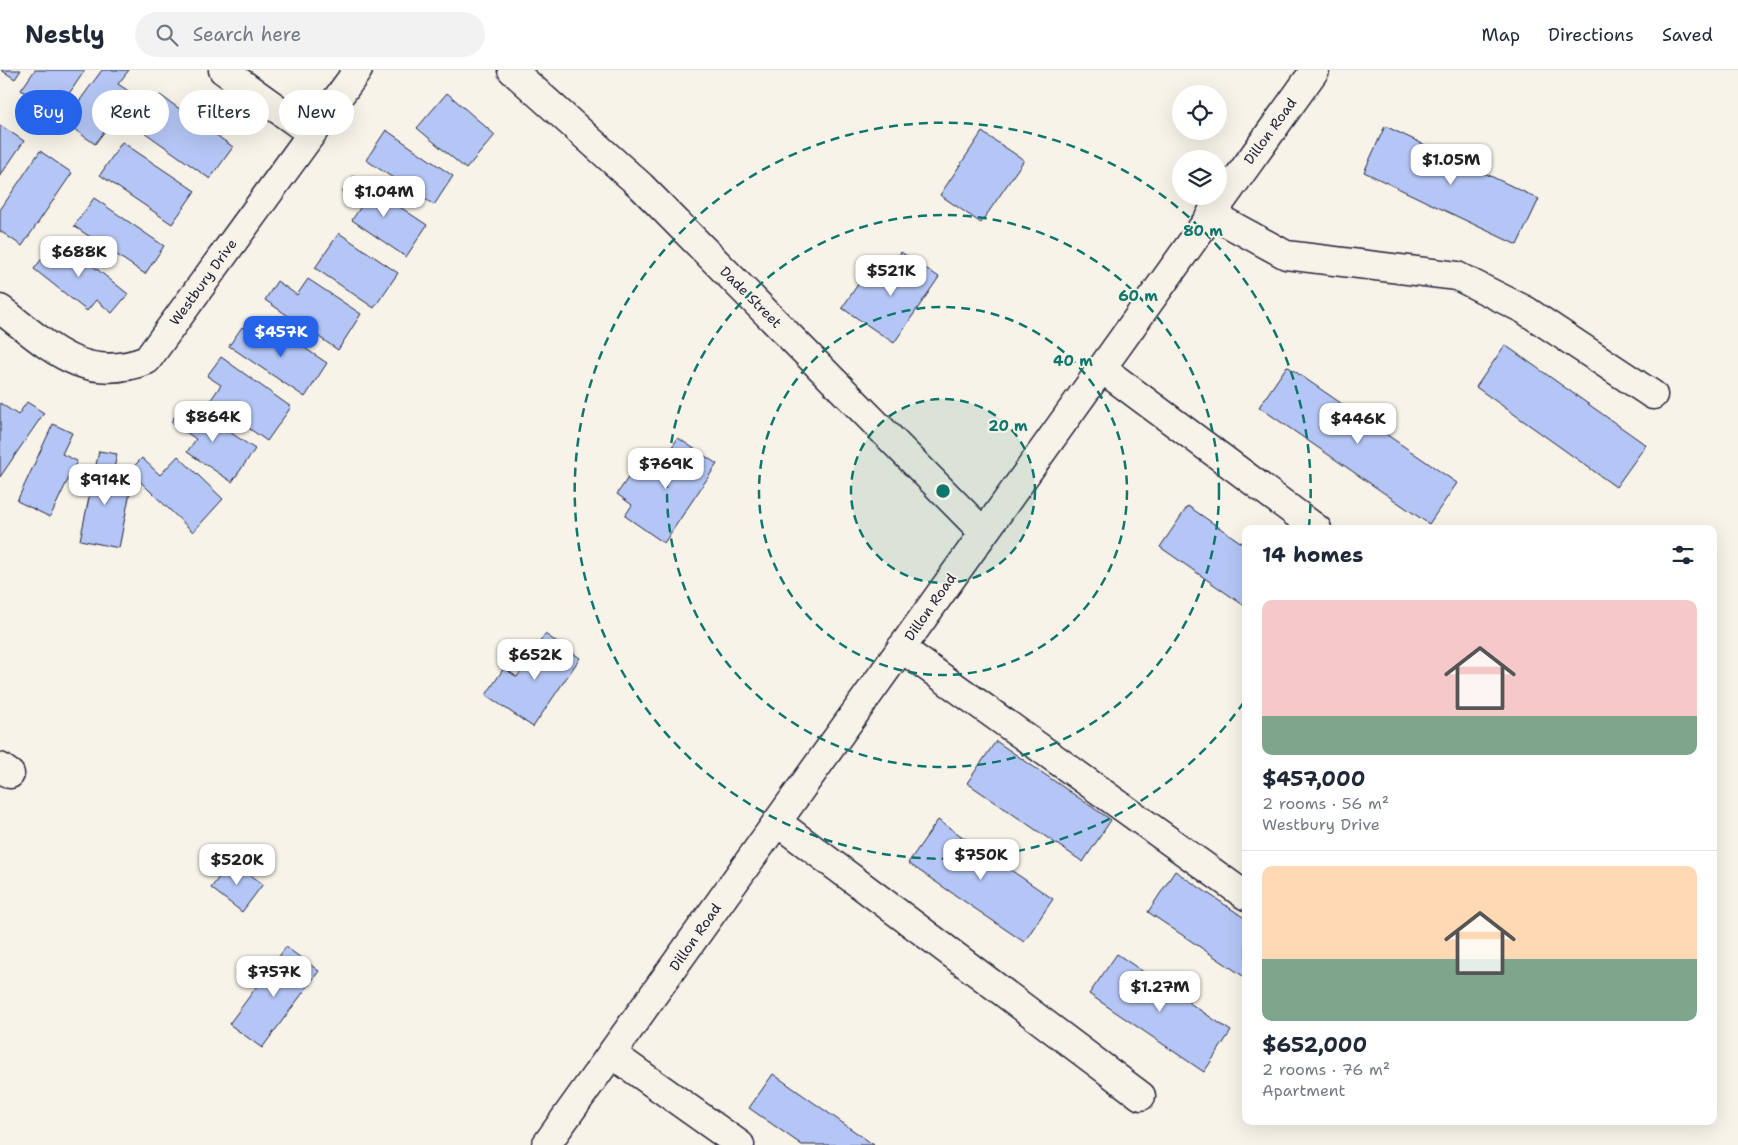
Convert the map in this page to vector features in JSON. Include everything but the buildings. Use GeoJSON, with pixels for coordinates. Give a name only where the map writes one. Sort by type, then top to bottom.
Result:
{"type":"FeatureCollection","features":[{"type":"Feature","properties":{"kind":"street"},"geometry":{"type":"LineString","coordinates":[[223,70],[279,110]]}},
{"type":"Feature","properties":{"kind":"street","name":"Westbury Drive"},"geometry":{"type":"LineString","coordinates":[[343,90],[358,70]]}},
{"type":"Feature","properties":{"kind":"street","name":"Dade Street"},"geometry":{"type":"LineString","coordinates":[[512,70],[641,186],[983,532]]}},
{"type":"Feature","properties":{"kind":"street","name":"Dillon Road"},"geometry":{"type":"LineString","coordinates":[[546,1145],[1315,70]]}},
{"type":"Feature","properties":{"kind":"street","name":"Westbury Drive"},"geometry":{"type":"LineString","coordinates":[[0,309],[60,355],[85,366],[103,369],[130,366],[146,360],[310,135]]}},
{"type":"Feature","properties":{"kind":"street"},"geometry":{"type":"LineString","coordinates":[[1211,214],[1286,255],[1457,276],[1525,310],[1653,395]]}},
{"type":"Feature","properties":{"kind":"street"},"geometry":{"type":"LineString","coordinates":[[1101,368],[1312,525]]}},
{"type":"Feature","properties":{"kind":"street"},"geometry":{"type":"LineString","coordinates":[[900,648],[1242,893]]}},
{"type":"Feature","properties":{"kind":"street"},"geometry":{"type":"LineString","coordinates":[[776,822],[1141,1096]]}},
{"type":"Feature","properties":{"kind":"street"},"geometry":{"type":"LineString","coordinates":[[612,1054],[740,1145]]}}]}
